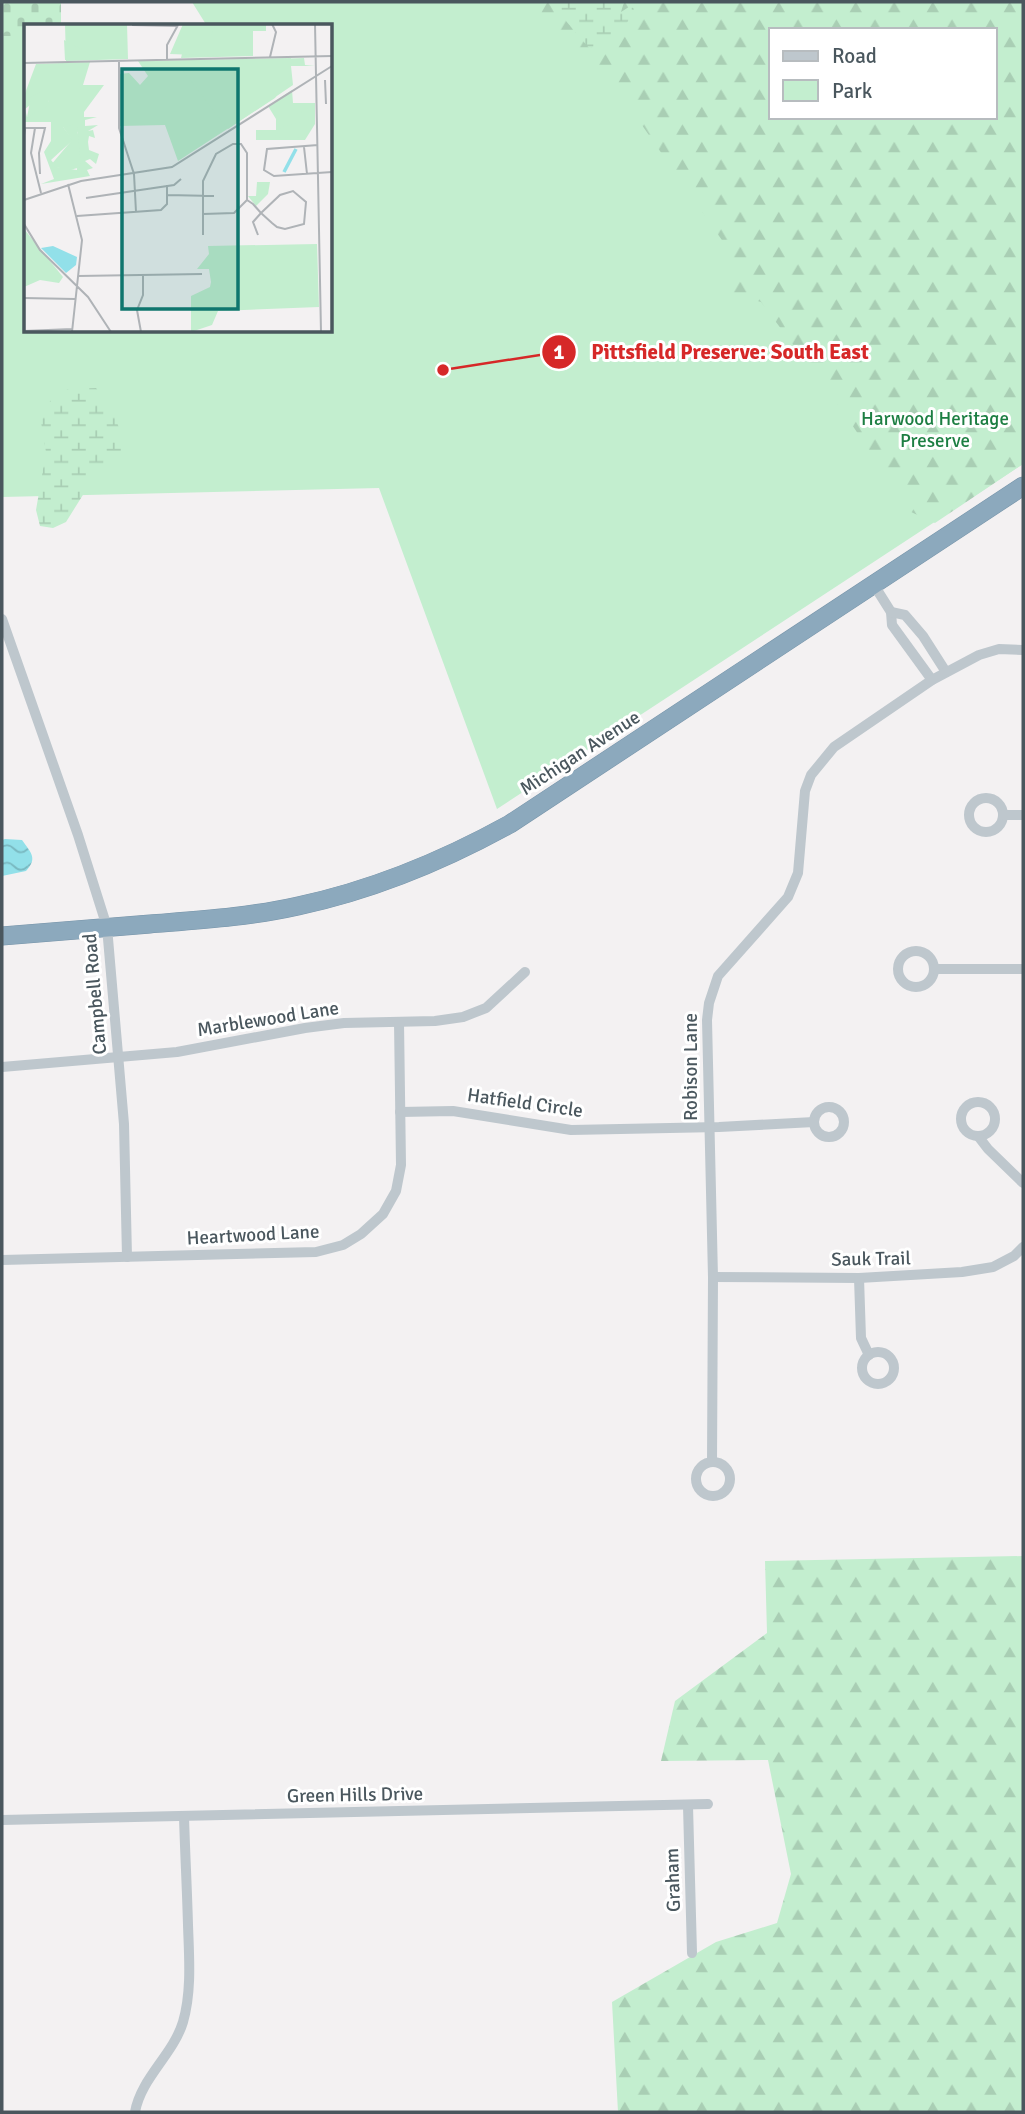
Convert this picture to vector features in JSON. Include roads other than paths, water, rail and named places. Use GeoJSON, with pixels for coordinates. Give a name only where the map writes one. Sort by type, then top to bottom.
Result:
{"type":"FeatureCollection","features":[{"type":"Feature","properties":{"kind":"highway","name":"Michigan Avenue"},"geometry":{"type":"LineString","coordinates":[[2,936],[206,920],[296,906],[397,878],[451,855],[510,824],[1023,486]]}},
{"type":"Feature","properties":{"kind":"street"},"geometry":{"type":"LineString","coordinates":[[874,585],[891,612],[892,625],[932,680],[979,654],[999,649],[1023,650]]}},
{"type":"Feature","properties":{"kind":"street"},"geometry":{"type":"LineString","coordinates":[[891,612],[905,615],[923,636],[946,672]]}},
{"type":"Feature","properties":{"kind":"street","name":"Campbell Road"},"geometry":{"type":"LineString","coordinates":[[2,620],[78,835],[107,928],[124,1124],[127,1257]]}},
{"type":"Feature","properties":{"kind":"street","name":"Robison Lane"},"geometry":{"type":"LineString","coordinates":[[712,1462],[713,1277],[707,1020],[712,990],[718,976],[788,897],[798,873],[805,791],[811,775],[834,747],[932,680]]}},
{"type":"Feature","properties":{"kind":"street"},"geometry":{"type":"LineString","coordinates":[[1003,815],[1023,815]]}},
{"type":"Feature","properties":{"kind":"street"},"geometry":{"type":"LineString","coordinates":[[934,970],[1023,969]]}},
{"type":"Feature","properties":{"kind":"street","name":"Marblewood Lane"},"geometry":{"type":"LineString","coordinates":[[2,1067],[177,1052],[344,1023],[435,1021],[463,1017],[486,1008],[525,972]]}},
{"type":"Feature","properties":{"kind":"street","name":"Heartwood Lane"},"geometry":{"type":"LineString","coordinates":[[2,1260],[316,1252],[343,1245],[361,1234],[383,1214],[396,1191],[401,1165],[398,1022]]}},
{"type":"Feature","properties":{"kind":"street","name":"Hatfield Circle"},"geometry":{"type":"LineString","coordinates":[[400,1112],[453,1111],[571,1130],[709,1128],[814,1122]]}},
{"type":"Feature","properties":{"kind":"street"},"geometry":{"type":"LineString","coordinates":[[978,1136],[1023,1183]]}},
{"type":"Feature","properties":{"kind":"street","name":"Sauk Trail"},"geometry":{"type":"LineString","coordinates":[[713,1277],[859,1278],[939,1274],[993,1268],[1014,1256],[1023,1247]]}},
{"type":"Feature","properties":{"kind":"street"},"geometry":{"type":"LineString","coordinates":[[859,1278],[861,1338],[869,1354]]}},
{"type":"Feature","properties":{"kind":"street","name":"Green Hills Drive"},"geometry":{"type":"LineString","coordinates":[[2,1820],[708,1804]]}},
{"type":"Feature","properties":{"kind":"street","name":"Graham"},"geometry":{"type":"LineString","coordinates":[[688,1806],[692,1954]]}},
{"type":"Feature","properties":{"kind":"street"},"geometry":{"type":"LineString","coordinates":[[135,2112],[144,2087],[173,2045],[183,2022],[187,1998],[189,1964],[184,1816]]}},
{"type":"Feature","properties":{"kind":"water"},"geometry":{"type":"Polygon","coordinates":[[[2,840],[22,840],[28,848],[32,862],[26,871],[2,876],[2,840]]]}},
{"type":"Feature","properties":{"kind":"place","name":"Pittsfield Preserve: South East"},"geometry":{"type":"Point","coordinates":[443,370]}},
{"type":"Feature","properties":{"kind":"park label","name":"Harwood Heritage Preserve"},"geometry":{"type":"Point","coordinates":[935,430]}}]}
